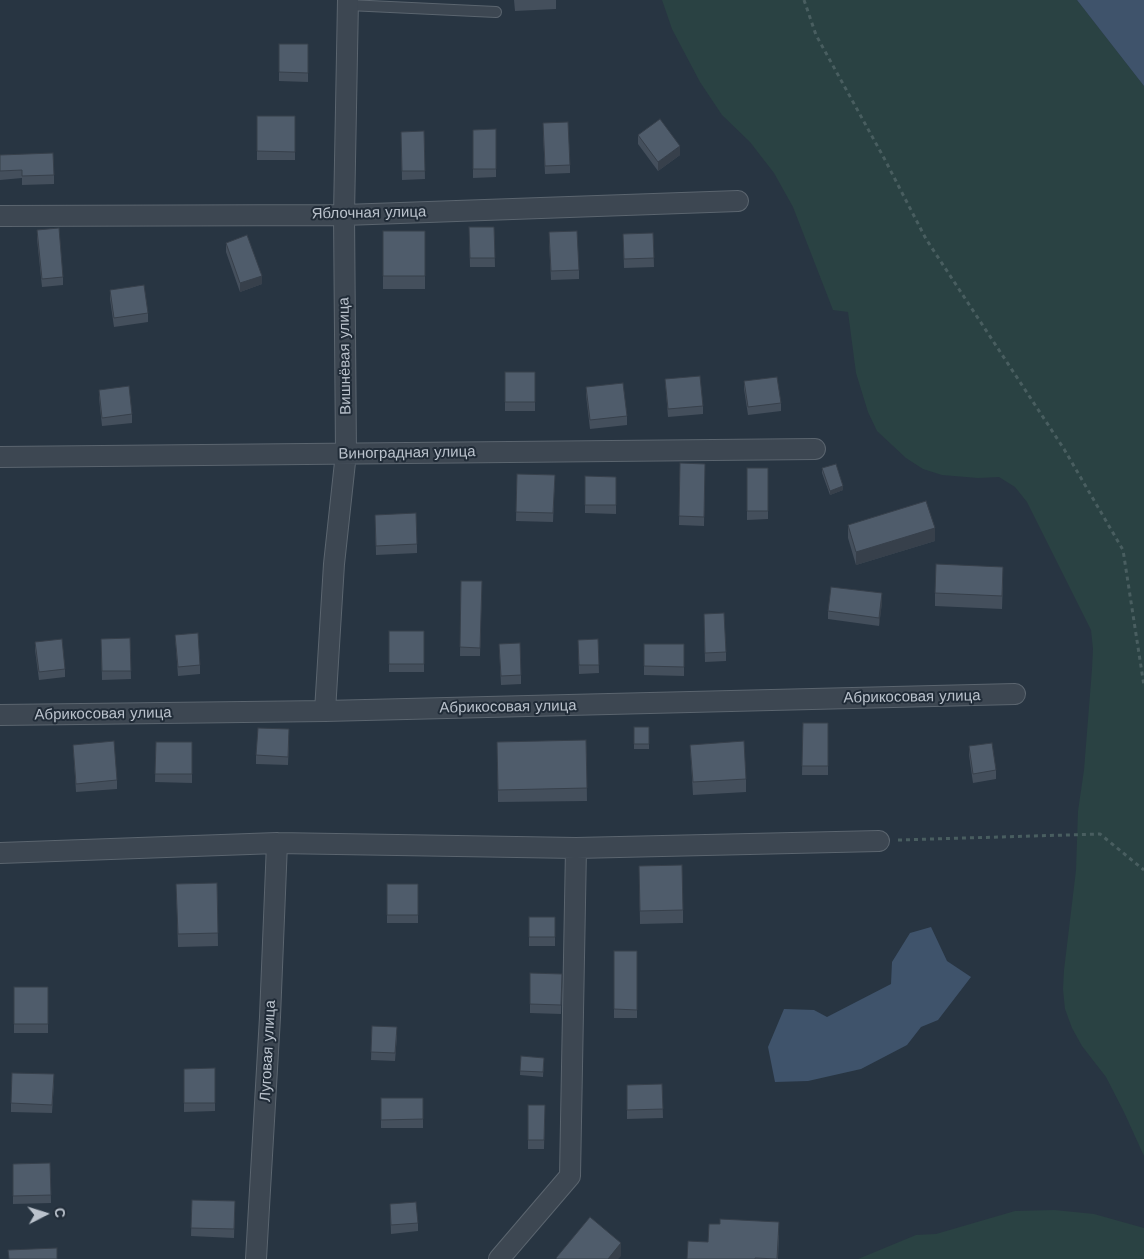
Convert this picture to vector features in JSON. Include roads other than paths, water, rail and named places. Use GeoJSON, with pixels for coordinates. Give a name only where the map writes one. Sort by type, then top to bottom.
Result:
{"type":"FeatureCollection","features":[{"type":"Feature","properties":{"kind":"street","name":"Вишнёвая улица"},"geometry":{"type":"LineString","coordinates":[[325,711],[334,564],[346,454],[344,215],[348,3]]}},
{"type":"Feature","properties":{"kind":"street","name":"Яблочная улица"},"geometry":{"type":"LineString","coordinates":[[0,216],[344,215],[738,201]]}},
{"type":"Feature","properties":{"kind":"street","name":"Виноградная улица"},"geometry":{"type":"LineString","coordinates":[[0,457],[815,449]]}},
{"type":"Feature","properties":{"kind":"street","name":"Абрикосовая улица"},"geometry":{"type":"LineString","coordinates":[[0,715],[325,711],[1015,694]]}},
{"type":"Feature","properties":{"kind":"street"},"geometry":{"type":"LineString","coordinates":[[0,853],[277,843],[576,848],[879,841]]}},
{"type":"Feature","properties":{"kind":"street","name":"Луговая улица"},"geometry":{"type":"LineString","coordinates":[[256,1259],[270,1017],[277,843]]}},
{"type":"Feature","properties":{"kind":"street"},"geometry":{"type":"LineString","coordinates":[[499,1259],[570,1176],[576,848]]}},
{"type":"Feature","properties":{"kind":"lane"},"geometry":{"type":"LineString","coordinates":[[348,3],[496,12]]}},
{"type":"Feature","properties":{"kind":"water"},"geometry":{"type":"Polygon","coordinates":[[[1077,0],[1144,0],[1144,86],[1077,0]]]}},
{"type":"Feature","properties":{"kind":"water"},"geometry":{"type":"Polygon","coordinates":[[[931,927],[947,961],[971,977],[938,1020],[921,1027],[907,1045],[861,1069],[808,1081],[775,1082],[768,1047],[784,1009],[814,1010],[827,1017],[891,984],[892,962],[910,933],[931,927]]]}}]}
